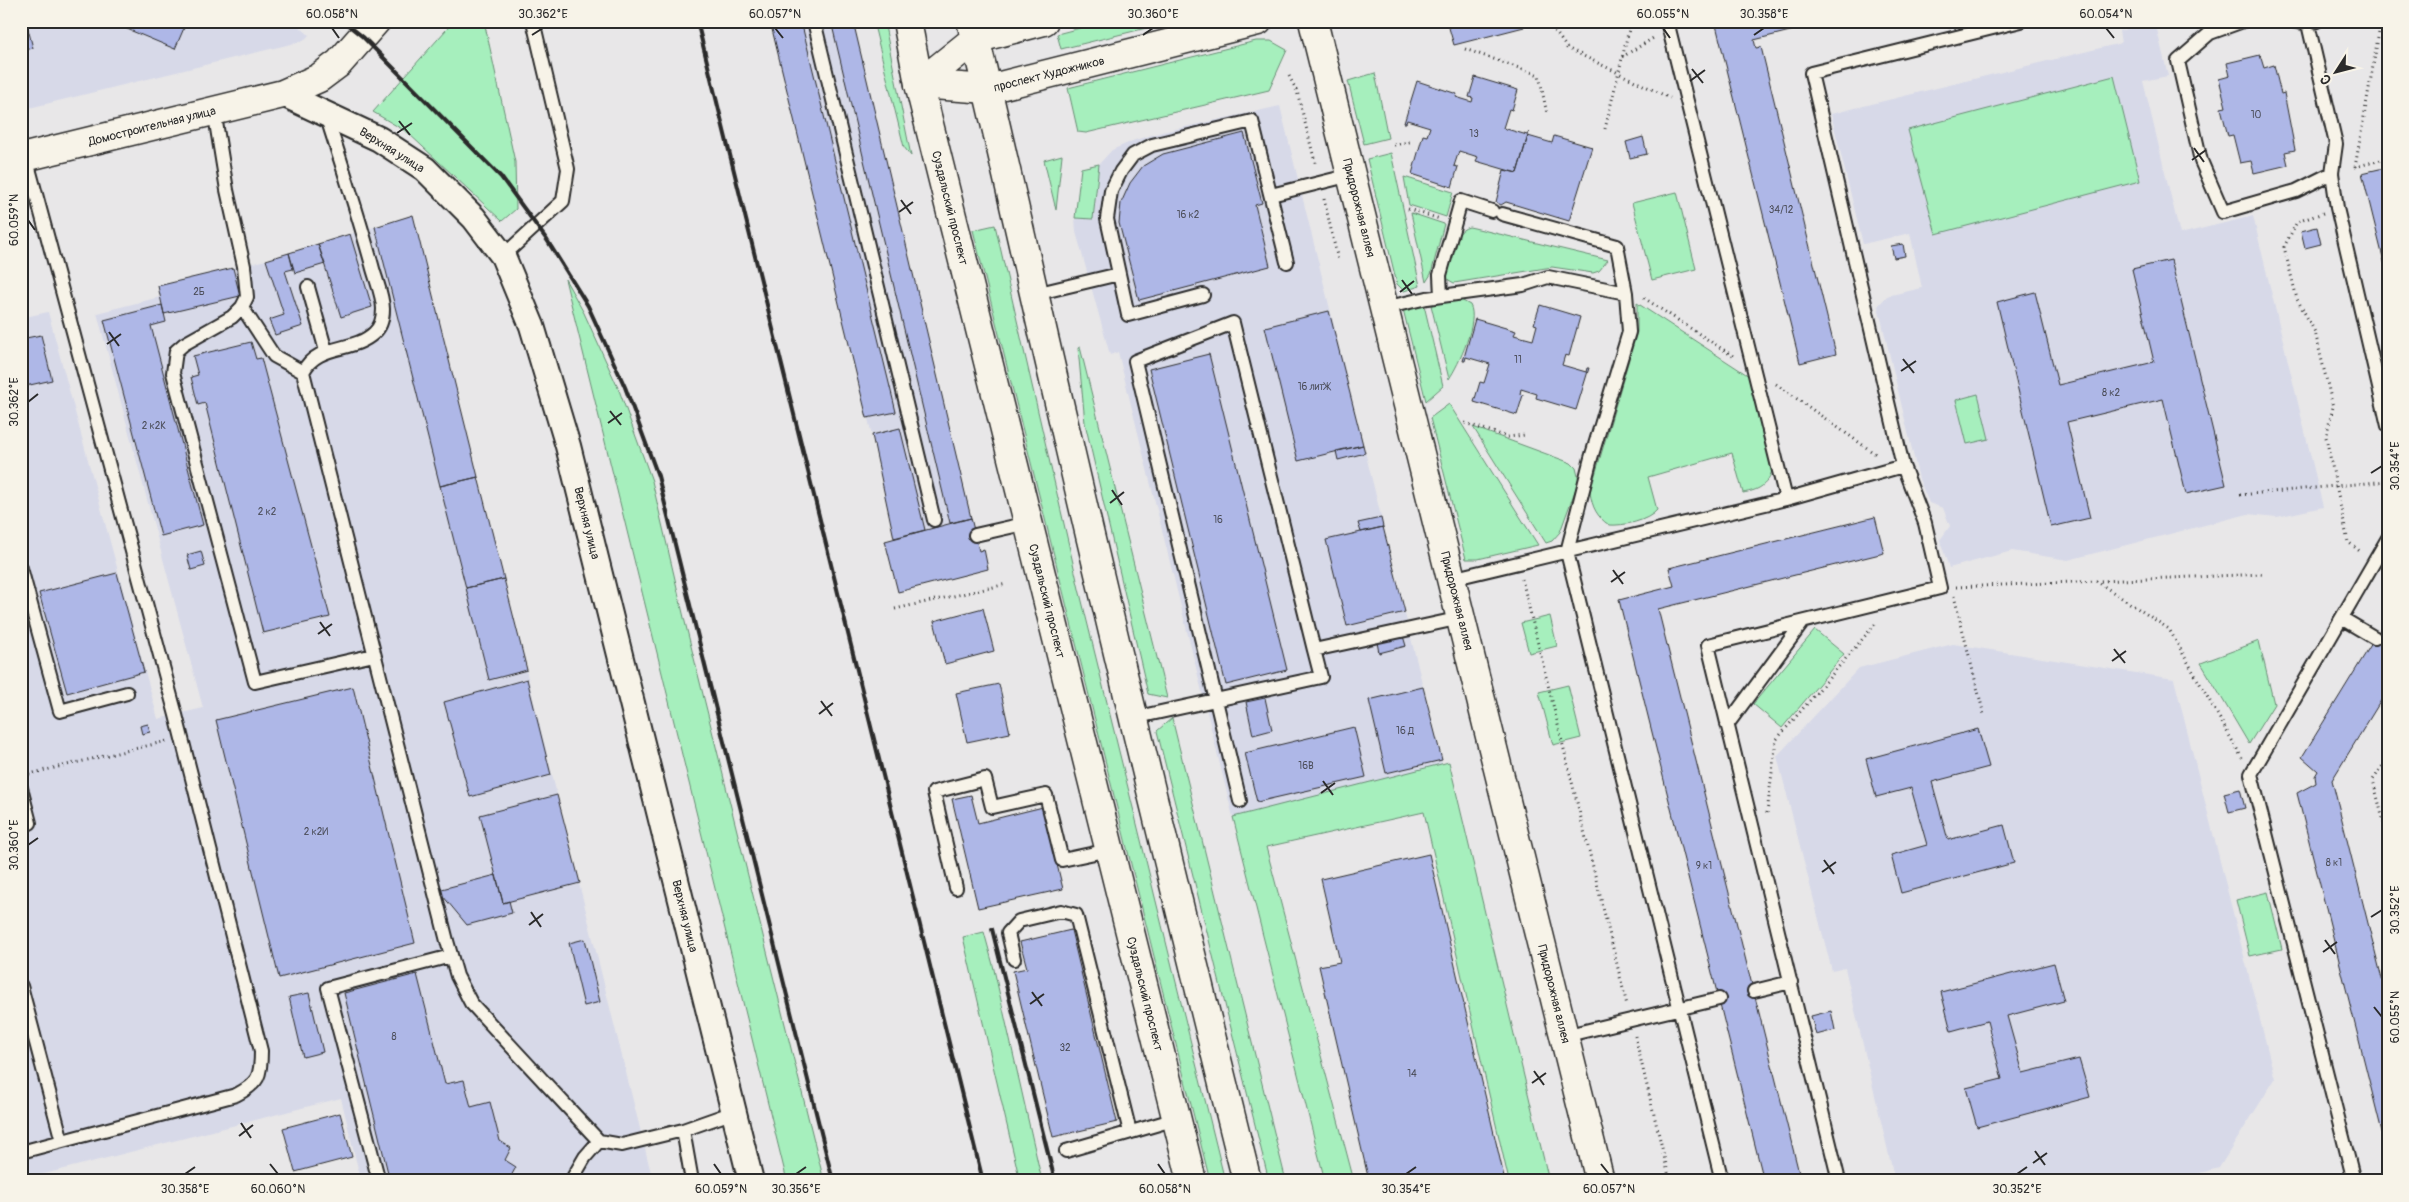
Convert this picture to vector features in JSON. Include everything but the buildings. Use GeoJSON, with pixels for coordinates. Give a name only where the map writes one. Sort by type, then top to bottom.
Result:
{"type":"FeatureCollection","features":[{"type":"Feature","properties":{"kind":"main road"},"geometry":{"type":"LineString","coordinates":[[283,94],[319,78],[339,63],[376,21]]}},
{"type":"Feature","properties":{"kind":"main road","name":"Суздальский проспект"},"geometry":{"type":"LineString","coordinates":[[907,21],[920,84],[1192,1181]]}},
{"type":"Feature","properties":{"kind":"main road"},"geometry":{"type":"LineString","coordinates":[[920,84],[973,30],[1044,21]]}},
{"type":"Feature","properties":{"kind":"main road","name":"проспект Художников"},"geometry":{"type":"LineString","coordinates":[[920,84],[988,89],[1258,21]]}},
{"type":"Feature","properties":{"kind":"main road","name":"Придорожная аллея"},"geometry":{"type":"LineString","coordinates":[[1313,21],[1600,1181]]}},
{"type":"Feature","properties":{"kind":"main road"},"geometry":{"type":"LineString","coordinates":[[973,30],[1132,718],[1247,1181]]}},
{"type":"Feature","properties":{"kind":"main road","name":"Домостроительная улица"},"geometry":{"type":"LineString","coordinates":[[24,157],[283,94]]}},
{"type":"Feature","properties":{"kind":"street","name":"Верхняя улица"},"geometry":{"type":"LineString","coordinates":[[283,94],[379,139],[425,169],[474,218],[503,256],[532,326],[568,446],[751,1181]]}},
{"type":"Feature","properties":{"kind":"lane"},"geometry":{"type":"LineString","coordinates":[[503,256],[563,201],[568,169],[533,21]]}},
{"type":"Feature","properties":{"kind":"lane"},"geometry":{"type":"LineString","coordinates":[[814,21],[934,520]]}},
{"type":"Feature","properties":{"kind":"lane"},"geometry":{"type":"LineString","coordinates":[[1839,1181],[1708,645],[1940,588],[1925,523],[1903,466],[1811,73],[2021,21]]}},
{"type":"Feature","properties":{"kind":"lane"},"geometry":{"type":"LineString","coordinates":[[2243,21],[2210,33],[2178,60],[2201,161],[2223,212],[2296,190],[2332,173]]}},
{"type":"Feature","properties":{"kind":"lane"},"geometry":{"type":"LineString","coordinates":[[2292,21],[2312,22],[2336,144],[2332,173],[2337,208],[2388,426]]}},
{"type":"Feature","properties":{"kind":"lane"},"geometry":{"type":"LineString","coordinates":[[1668,25],[1786,499]]}},
{"type":"Feature","properties":{"kind":"lane"},"geometry":{"type":"LineString","coordinates":[[214,110],[244,266],[247,297],[242,307],[232,317],[184,344],[176,351],[173,373],[255,682],[374,654]]}},
{"type":"Feature","properties":{"kind":"lane"},"geometry":{"type":"LineString","coordinates":[[326,114],[363,230],[383,307],[382,321],[376,332],[365,340],[326,351],[308,363],[303,372],[457,976],[471,1003],[599,1141],[622,1145],[683,1130],[734,1112]]}},
{"type":"Feature","properties":{"kind":"lane"},"geometry":{"type":"LineString","coordinates":[[1203,295],[1128,315],[1107,219],[1111,191],[1121,171],[1133,155],[1152,145],[1252,121],[1287,262]]}},
{"type":"Feature","properties":{"kind":"lane"},"geometry":{"type":"LineString","coordinates":[[21,1152],[236,1095],[250,1088],[259,1078],[261,1051],[182,737],[24,157]]}},
{"type":"Feature","properties":{"kind":"lane"},"geometry":{"type":"LineString","coordinates":[[1271,195],[1351,175]]}},
{"type":"Feature","properties":{"kind":"lane"},"geometry":{"type":"LineString","coordinates":[[1441,296],[1440,275],[1462,201],[1617,246],[1626,293],[1629,332],[1591,458],[1567,552],[1722,1181]]}},
{"type":"Feature","properties":{"kind":"lane"},"geometry":{"type":"LineString","coordinates":[[1035,294],[1119,274]]}},
{"type":"Feature","properties":{"kind":"lane"},"geometry":{"type":"LineString","coordinates":[[1384,308],[1441,296],[1523,285],[1548,277],[1626,293]]}},
{"type":"Feature","properties":{"kind":"lane"},"geometry":{"type":"LineString","coordinates":[[308,287],[326,351]]}},
{"type":"Feature","properties":{"kind":"lane"},"geometry":{"type":"LineString","coordinates":[[242,307],[274,356],[303,372]]}},
{"type":"Feature","properties":{"kind":"lane"},"geometry":{"type":"LineString","coordinates":[[1132,718],[1216,700],[1321,677],[1233,323],[1135,361],[1216,700],[1240,801]]}},
{"type":"Feature","properties":{"kind":"lane"},"geometry":{"type":"LineString","coordinates":[[1451,580],[1786,499],[1903,466]]}},
{"type":"Feature","properties":{"kind":"lane"},"geometry":{"type":"LineString","coordinates":[[975,535],[1028,522]]}},
{"type":"Feature","properties":{"kind":"lane"},"geometry":{"type":"LineString","coordinates":[[2354,1181],[2251,774],[2343,619],[2388,538]]}},
{"type":"Feature","properties":{"kind":"lane"},"geometry":{"type":"LineString","coordinates":[[21,568],[60,712],[127,693]]}},
{"type":"Feature","properties":{"kind":"lane"},"geometry":{"type":"LineString","coordinates":[[1314,650],[1461,618]]}},
{"type":"Feature","properties":{"kind":"lane"},"geometry":{"type":"LineString","coordinates":[[2343,619],[2375,638]]}},
{"type":"Feature","properties":{"kind":"lane"},"geometry":{"type":"LineString","coordinates":[[1727,725],[1803,622]]}},
{"type":"Feature","properties":{"kind":"lane"},"geometry":{"type":"LineString","coordinates":[[956,888],[934,792],[985,780],[992,807],[1046,795],[1062,860],[1109,850]]}},
{"type":"Feature","properties":{"kind":"lane"},"geometry":{"type":"LineString","coordinates":[[21,788],[30,823],[21,826]]}},
{"type":"Feature","properties":{"kind":"lane"},"geometry":{"type":"LineString","coordinates":[[1014,959],[1008,933],[1019,921],[1061,912],[1076,915],[1130,1132]]}},
{"type":"Feature","properties":{"kind":"lane"},"geometry":{"type":"LineString","coordinates":[[379,1181],[328,988],[451,956]]}},
{"type":"Feature","properties":{"kind":"lane"},"geometry":{"type":"LineString","coordinates":[[1754,991],[1791,982]]}},
{"type":"Feature","properties":{"kind":"lane"},"geometry":{"type":"LineString","coordinates":[[21,986],[62,1141]]}},
{"type":"Feature","properties":{"kind":"lane"},"geometry":{"type":"LineString","coordinates":[[1564,1036],[1719,999]]}},
{"type":"Feature","properties":{"kind":"lane"},"geometry":{"type":"LineString","coordinates":[[1066,1151],[1176,1119]]}},
{"type":"Feature","properties":{"kind":"lane"},"geometry":{"type":"LineString","coordinates":[[683,1130],[692,1181]]}},
{"type":"Feature","properties":{"kind":"lane"},"geometry":{"type":"LineString","coordinates":[[571,1181],[585,1157],[599,1141]]}},
{"type":"Feature","properties":{"kind":"path"},"geometry":{"type":"LineString","coordinates":[[1605,129],[1630,21]]}},
{"type":"Feature","properties":{"kind":"path"},"geometry":{"type":"LineString","coordinates":[[2355,167],[2381,21]]}},
{"type":"Feature","properties":{"kind":"path"},"geometry":{"type":"LineString","coordinates":[[1622,58],[1668,25]]}},
{"type":"Feature","properties":{"kind":"path"},"geometry":{"type":"LineString","coordinates":[[1552,27],[1567,48],[1688,107]]}},
{"type":"Feature","properties":{"kind":"path"},"geometry":{"type":"LineString","coordinates":[[1465,48],[1539,76],[1547,114]]}},
{"type":"Feature","properties":{"kind":"path"},"geometry":{"type":"LineString","coordinates":[[1394,145],[1413,141]]}},
{"type":"Feature","properties":{"kind":"path"},"geometry":{"type":"LineString","coordinates":[[2332,173],[2388,158]]}},
{"type":"Feature","properties":{"kind":"path"},"geometry":{"type":"LineString","coordinates":[[2337,208],[2297,222],[2284,247],[2297,299],[2315,332],[2333,407],[2326,437],[2348,542],[2374,563]]}},
{"type":"Feature","properties":{"kind":"path"},"geometry":{"type":"LineString","coordinates":[[1408,209],[1455,224]]}},
{"type":"Feature","properties":{"kind":"path"},"geometry":{"type":"LineString","coordinates":[[1465,423],[1508,437],[1526,435]]}},
{"type":"Feature","properties":{"kind":"path"},"geometry":{"type":"LineString","coordinates":[[2240,495],[2388,481]]}},
{"type":"Feature","properties":{"kind":"path"},"geometry":{"type":"LineString","coordinates":[[1518,564],[1670,1181]]}},
{"type":"Feature","properties":{"kind":"path"},"geometry":{"type":"LineString","coordinates":[[1984,715],[1952,587],[2264,574]]}},
{"type":"Feature","properties":{"kind":"path"},"geometry":{"type":"LineString","coordinates":[[2096,581],[2169,629],[2251,774]]}},
{"type":"Feature","properties":{"kind":"path"},"geometry":{"type":"LineString","coordinates":[[895,609],[1007,584]]}},
{"type":"Feature","properties":{"kind":"path"},"geometry":{"type":"LineString","coordinates":[[1767,816],[1776,740],[1896,599]]}},
{"type":"Feature","properties":{"kind":"path"},"geometry":{"type":"LineString","coordinates":[[21,776],[182,737]]}},
{"type":"Feature","properties":{"kind":"path"},"geometry":{"type":"LineString","coordinates":[[2388,758],[2373,780],[2388,839]]}},
{"type":"Feature","properties":{"kind":"shaded area"},"geometry":{"type":"Polygon","coordinates":[[[21,21],[293,21],[309,35],[303,41],[21,110],[21,21]]]}},
{"type":"Feature","properties":{"kind":"shaded area"},"geometry":{"type":"Polygon","coordinates":[[[770,21],[853,21],[979,550],[984,549],[988,569],[898,592],[885,541],[894,538],[872,435],[770,21]]]}},
{"type":"Feature","properties":{"kind":"shaded area"},"geometry":{"type":"Polygon","coordinates":[[[2155,21],[2168,76],[2143,81],[2180,234],[2253,216],[2323,507],[2277,517],[2248,514],[2068,560],[2012,551],[1949,568],[1940,540],[1950,526],[1943,508],[1929,503],[1919,479],[1878,306],[1887,296],[1922,288],[1910,233],[1863,244],[1831,114],[2121,43],[2119,31],[2155,21]]]}},
{"type":"Feature","properties":{"kind":"shaded area"},"geometry":{"type":"Polygon","coordinates":[[[1280,106],[1442,764],[1233,817],[1118,352],[1110,355],[1076,232],[1075,218],[1093,219],[1099,164],[1112,150],[1135,140],[1162,132],[1280,106]]]}},
{"type":"Feature","properties":{"kind":"shaded area"},"geometry":{"type":"Polygon","coordinates":[[[413,215],[653,1181],[361,1181],[341,1098],[21,1180],[21,318],[48,312],[158,719],[203,708],[97,313],[160,297],[158,286],[266,260],[413,215]]]}},
{"type":"Feature","properties":{"kind":"shaded area"},"geometry":{"type":"Polygon","coordinates":[[[1953,644],[2174,679],[2275,1079],[2219,1168],[2170,1181],[1895,1181],[1845,968],[1832,971],[1777,756],[1859,668],[1953,644]]]}},
{"type":"Feature","properties":{"kind":"green space"},"geometry":{"type":"Polygon","coordinates":[[[454,21],[484,21],[515,162],[516,209],[502,221],[407,132],[373,112],[454,21]]]}},
{"type":"Feature","properties":{"kind":"green space"},"geometry":{"type":"Polygon","coordinates":[[[873,21],[884,21],[911,156],[904,147],[873,21]]]}},
{"type":"Feature","properties":{"kind":"green space"},"geometry":{"type":"Polygon","coordinates":[[[1107,21],[1175,21],[1061,49],[1057,34],[1107,21]]]}},
{"type":"Feature","properties":{"kind":"green space"},"geometry":{"type":"Polygon","coordinates":[[[1256,41],[1271,41],[1287,50],[1269,90],[1086,133],[1078,132],[1068,88],[1256,41]]]}},
{"type":"Feature","properties":{"kind":"green space"},"geometry":{"type":"Polygon","coordinates":[[[1375,73],[1388,138],[1364,144],[1348,81],[1375,73]]]}},
{"type":"Feature","properties":{"kind":"green space"},"geometry":{"type":"Polygon","coordinates":[[[2114,76],[2140,181],[1936,234],[1908,130],[2114,76]]]}},
{"type":"Feature","properties":{"kind":"green space"},"geometry":{"type":"Polygon","coordinates":[[[1391,153],[1420,286],[1404,291],[1397,284],[1367,159],[1391,153]]]}},
{"type":"Feature","properties":{"kind":"green space"},"geometry":{"type":"Polygon","coordinates":[[[1062,155],[1056,210],[1044,160],[1062,155]]]}},
{"type":"Feature","properties":{"kind":"green space"},"geometry":{"type":"Polygon","coordinates":[[[1099,164],[1093,219],[1075,218],[1081,168],[1099,164]]]}},
{"type":"Feature","properties":{"kind":"green space"},"geometry":{"type":"Polygon","coordinates":[[[1404,177],[1453,192],[1446,217],[1409,205],[1404,177]]]}},
{"type":"Feature","properties":{"kind":"green space"},"geometry":{"type":"Polygon","coordinates":[[[1677,192],[1696,269],[1652,280],[1632,203],[1677,192]]]}},
{"type":"Feature","properties":{"kind":"green space"},"geometry":{"type":"Polygon","coordinates":[[[1411,213],[1444,224],[1431,274],[1426,282],[1411,213]]]}},
{"type":"Feature","properties":{"kind":"green space"},"geometry":{"type":"Polygon","coordinates":[[[995,225],[1079,589],[1225,1181],[1210,1181],[973,230],[995,225]]]}},
{"type":"Feature","properties":{"kind":"green space"},"geometry":{"type":"Polygon","coordinates":[[[1469,227],[1608,260],[1599,271],[1593,273],[1552,267],[1454,283],[1447,279],[1446,274],[1450,254],[1458,234],[1469,227]]]}},
{"type":"Feature","properties":{"kind":"green space"},"geometry":{"type":"Polygon","coordinates":[[[565,279],[584,313],[619,390],[652,481],[685,622],[824,1181],[787,1181],[565,279]]]}},
{"type":"Feature","properties":{"kind":"green space"},"geometry":{"type":"Polygon","coordinates":[[[1461,300],[1470,305],[1472,321],[1467,342],[1449,379],[1431,305],[1461,300]]]}},
{"type":"Feature","properties":{"kind":"green space"},"geometry":{"type":"Polygon","coordinates":[[[1637,303],[1749,376],[1772,471],[1767,481],[1761,487],[1743,493],[1732,453],[1648,477],[1657,510],[1648,517],[1635,522],[1609,525],[1601,519],[1596,511],[1590,492],[1637,332],[1637,303]]]}},
{"type":"Feature","properties":{"kind":"green space"},"geometry":{"type":"Polygon","coordinates":[[[1424,305],[1443,386],[1426,401],[1403,309],[1424,305]]]}},
{"type":"Feature","properties":{"kind":"green space"},"geometry":{"type":"Polygon","coordinates":[[[1080,347],[1167,698],[1148,694],[1085,423],[1078,348],[1080,347]]]}},
{"type":"Feature","properties":{"kind":"green space"},"geometry":{"type":"Polygon","coordinates":[[[1978,394],[1989,439],[1967,444],[1956,400],[1978,394]]]}},
{"type":"Feature","properties":{"kind":"green space"},"geometry":{"type":"Polygon","coordinates":[[[1449,404],[1538,545],[1478,559],[1466,559],[1430,418],[1449,404]]]}},
{"type":"Feature","properties":{"kind":"green space"},"geometry":{"type":"Polygon","coordinates":[[[1473,427],[1571,463],[1576,468],[1579,480],[1560,532],[1552,541],[1546,543],[1473,427]]]}},
{"type":"Feature","properties":{"kind":"green space"},"geometry":{"type":"Polygon","coordinates":[[[1550,616],[1557,646],[1529,653],[1521,623],[1550,616]]]}},
{"type":"Feature","properties":{"kind":"green space"},"geometry":{"type":"Polygon","coordinates":[[[1815,630],[1844,654],[1782,728],[1753,704],[1815,630]]]}},
{"type":"Feature","properties":{"kind":"green space"},"geometry":{"type":"Polygon","coordinates":[[[2259,641],[2274,704],[2249,744],[2201,663],[2259,641]]]}},
{"type":"Feature","properties":{"kind":"green space"},"geometry":{"type":"Polygon","coordinates":[[[1568,685],[1581,738],[1553,745],[1539,692],[1568,685]]]}},
{"type":"Feature","properties":{"kind":"green space"},"geometry":{"type":"Polygon","coordinates":[[[1172,718],[1286,1181],[1269,1181],[1157,731],[1172,718]]]}},
{"type":"Feature","properties":{"kind":"green space"},"geometry":{"type":"Polygon","coordinates":[[[1449,762],[1549,1181],[1509,1181],[1424,812],[1266,847],[1354,1181],[1325,1181],[1233,817],[1449,762]]]}},
{"type":"Feature","properties":{"kind":"green space"},"geometry":{"type":"Polygon","coordinates":[[[2268,892],[2282,949],[2250,956],[2236,900],[2268,892]]]}},
{"type":"Feature","properties":{"kind":"green space"},"geometry":{"type":"Polygon","coordinates":[[[984,932],[1042,1181],[1020,1181],[963,937],[984,932]]]}},
{"type":"Feature","properties":{"kind":"railway"},"geometry":{"type":"LineString","coordinates":[[343,21],[363,37],[501,177],[547,240],[588,306],[625,387],[658,476],[833,1181]]}},
{"type":"Feature","properties":{"kind":"railway"},"geometry":{"type":"LineString","coordinates":[[697,21],[983,1181]]}},
{"type":"Feature","properties":{"kind":"railway"},"geometry":{"type":"LineString","coordinates":[[992,929],[1055,1181]]}}]}
